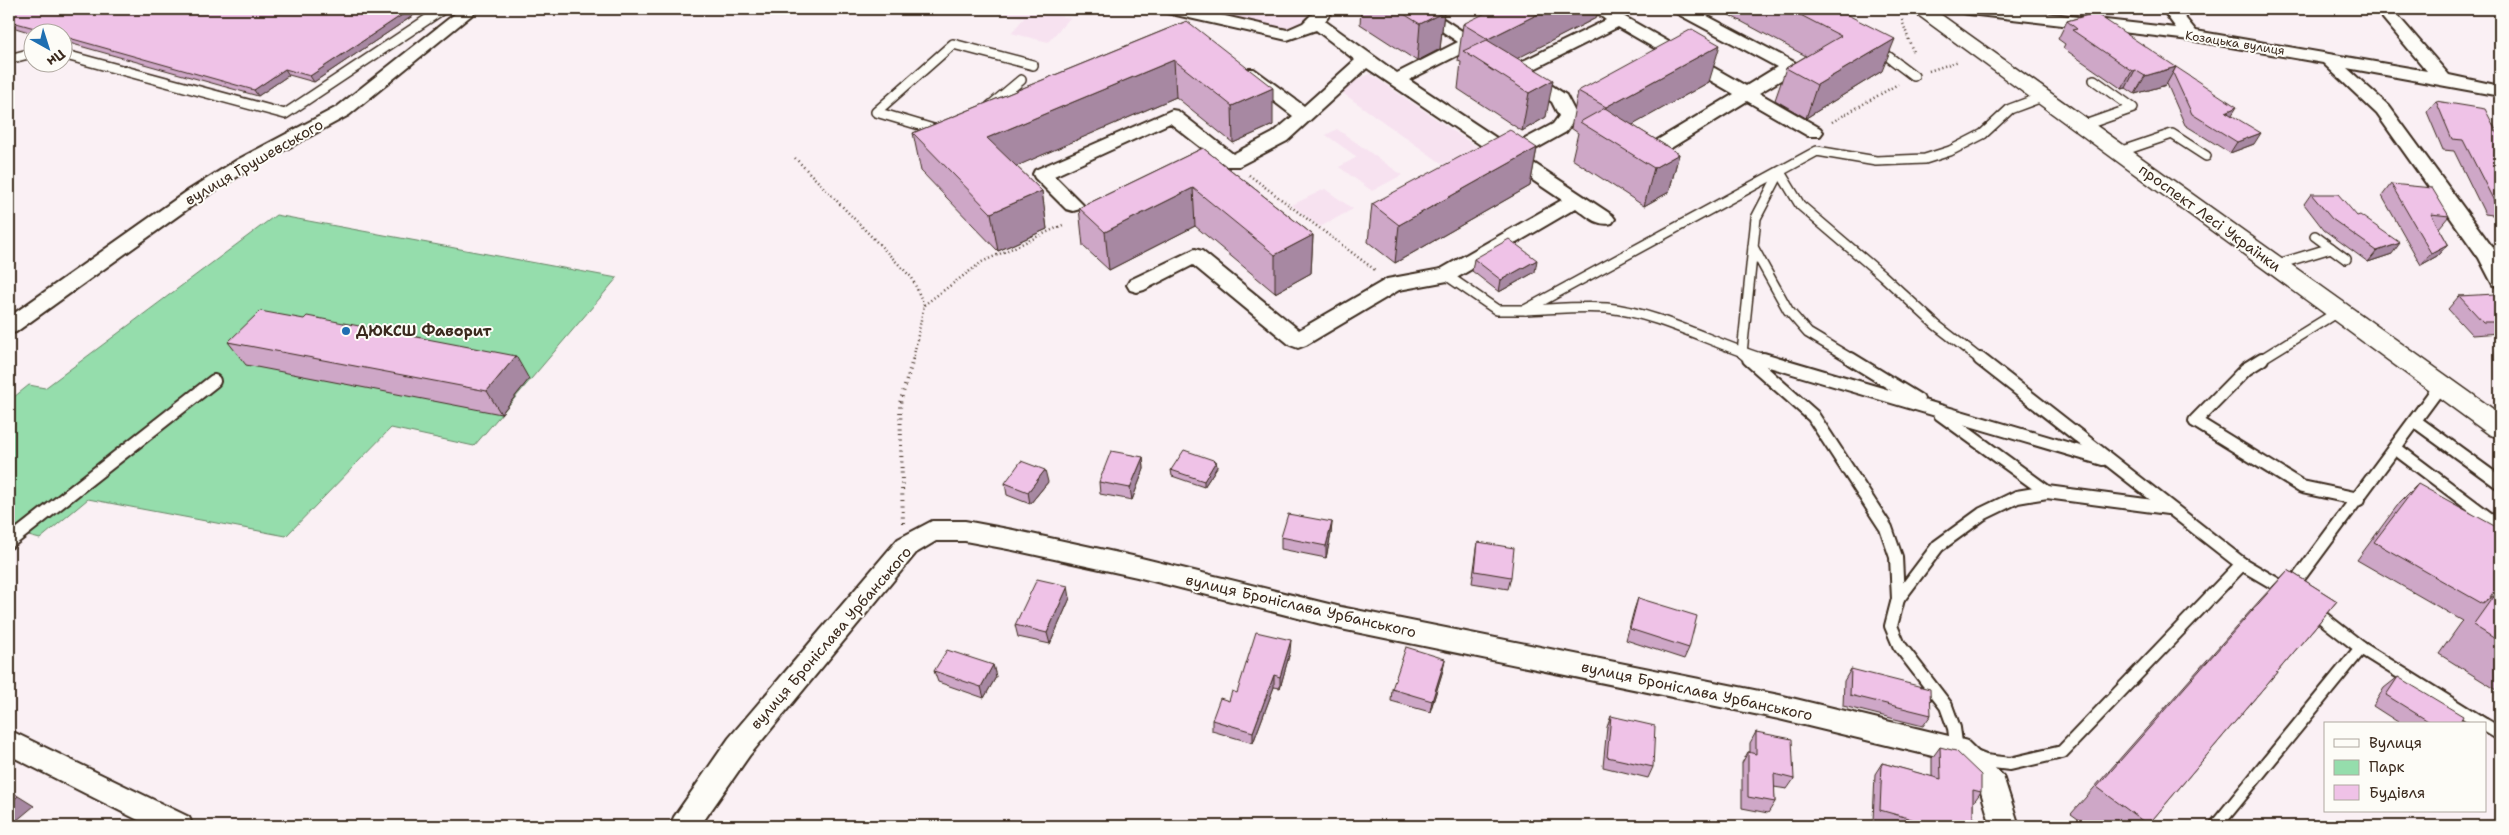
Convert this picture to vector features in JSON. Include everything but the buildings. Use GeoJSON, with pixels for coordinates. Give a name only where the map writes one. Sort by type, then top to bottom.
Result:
{"type":"FeatureCollection","features":[{"type":"Feature","properties":{"kind":"street","name":"вулиця Грушевського"},"geometry":{"type":"LineString","coordinates":[[9,327],[193,196],[244,164],[343,112],[471,9]]}},
{"type":"Feature","properties":{"kind":"street"},"geometry":{"type":"LineString","coordinates":[[1172,9],[1210,26],[1287,35],[1303,32],[1321,16],[1366,60],[1605,219]]}},
{"type":"Feature","properties":{"kind":"street"},"geometry":{"type":"LineString","coordinates":[[1396,80],[1470,42],[1417,9]]}},
{"type":"Feature","properties":{"kind":"street"},"geometry":{"type":"LineString","coordinates":[[1599,9],[1814,132]]}},
{"type":"Feature","properties":{"kind":"street"},"geometry":{"type":"LineString","coordinates":[[1651,152],[1790,67],[1682,9]]}},
{"type":"Feature","properties":{"kind":"street","name":"Козацька вулиця"},"geometry":{"type":"LineString","coordinates":[[1969,9],[2190,35],[2443,78],[2500,91]]}},
{"type":"Feature","properties":{"kind":"street"},"geometry":{"type":"LineString","coordinates":[[2170,9],[2190,35]]}},
{"type":"Feature","properties":{"kind":"street"},"geometry":{"type":"LineString","coordinates":[[2383,9],[2443,78]]}},
{"type":"Feature","properties":{"kind":"street","name":"проспект Лесі Українки"},"geometry":{"type":"LineString","coordinates":[[1910,11],[1982,54],[2500,428]]}},
{"type":"Feature","properties":{"kind":"street"},"geometry":{"type":"LineString","coordinates":[[1508,156],[1560,128],[1568,116],[1560,99],[1517,72],[1618,20]]}},
{"type":"Feature","properties":{"kind":"street"},"geometry":{"type":"LineString","coordinates":[[2327,58],[2383,110],[2488,256],[2500,280]]}},
{"type":"Feature","properties":{"kind":"street"},"geometry":{"type":"LineString","coordinates":[[1072,214],[1042,174],[1172,115],[1224,159],[1280,137],[1366,60]]}},
{"type":"Feature","properties":{"kind":"street"},"geometry":{"type":"LineString","coordinates":[[1233,62],[1304,115]]}},
{"type":"Feature","properties":{"kind":"street"},"geometry":{"type":"LineString","coordinates":[[1137,284],[1195,256],[1298,340],[1394,284],[1446,276],[1576,200]]}},
{"type":"Feature","properties":{"kind":"street","name":"вулиця Броніслава Урбанського"},"geometry":{"type":"LineString","coordinates":[[684,826],[738,747],[908,546],[932,532],[964,531],[1137,567],[1341,618],[1779,707],[1958,750],[1993,785],[2005,826]]}},
{"type":"Feature","properties":{"kind":"street"},"geometry":{"type":"LineString","coordinates":[[9,742],[179,826]]}},
{"type":"Feature","properties":{"kind":"lane"},"geometry":{"type":"LineString","coordinates":[[72,57],[285,114],[443,9]]}},
{"type":"Feature","properties":{"kind":"lane"},"geometry":{"type":"LineString","coordinates":[[1868,42],[1917,75]]}},
{"type":"Feature","properties":{"kind":"lane"},"geometry":{"type":"LineString","coordinates":[[947,133],[876,112],[953,44],[1033,65]]}},
{"type":"Feature","properties":{"kind":"lane"},"geometry":{"type":"LineString","coordinates":[[9,59],[22,56]]}},
{"type":"Feature","properties":{"kind":"lane"},"geometry":{"type":"LineString","coordinates":[[985,110],[1021,80]]}},
{"type":"Feature","properties":{"kind":"lane"},"geometry":{"type":"LineString","coordinates":[[2082,126],[2133,108],[2094,80]]}},
{"type":"Feature","properties":{"kind":"lane"},"geometry":{"type":"LineString","coordinates":[[1525,310],[1817,151],[1876,161],[1925,159],[1950,151],[1983,134],[2010,109],[2042,97]]}},
{"type":"Feature","properties":{"kind":"lane"},"geometry":{"type":"LineString","coordinates":[[1814,132],[1817,151]]}},
{"type":"Feature","properties":{"kind":"lane"},"geometry":{"type":"LineString","coordinates":[[2119,152],[2172,134],[2206,156]]}},
{"type":"Feature","properties":{"kind":"lane"},"geometry":{"type":"LineString","coordinates":[[1742,353],[1756,218],[1780,172]]}},
{"type":"Feature","properties":{"kind":"lane"},"geometry":{"type":"LineString","coordinates":[[1780,172],[1800,205],[1882,275],[1936,325],[2242,564],[2288,591],[2361,648],[2481,722]]}},
{"type":"Feature","properties":{"kind":"lane"},"geometry":{"type":"LineString","coordinates":[[2315,236],[2346,259]]}},
{"type":"Feature","properties":{"kind":"lane"},"geometry":{"type":"LineString","coordinates":[[1753,247],[1788,310],[1808,333],[1932,409],[2047,492]]}},
{"type":"Feature","properties":{"kind":"lane"},"geometry":{"type":"LineString","coordinates":[[2274,265],[2331,248]]}},
{"type":"Feature","properties":{"kind":"lane"},"geometry":{"type":"LineString","coordinates":[[1446,276],[1497,310],[1607,308],[1662,321],[1742,353],[2109,460]]}},
{"type":"Feature","properties":{"kind":"lane"},"geometry":{"type":"LineString","coordinates":[[2339,312],[2246,369],[2195,421],[2302,487],[2359,499]]}},
{"type":"Feature","properties":{"kind":"lane"},"geometry":{"type":"LineString","coordinates":[[1742,353],[1813,416],[1886,528],[1896,557],[1898,599],[1891,626],[1899,645],[1946,706],[1954,728],[1958,750],[1985,761],[2010,764],[2062,752],[2242,564]]}},
{"type":"Feature","properties":{"kind":"lane"},"geometry":{"type":"LineString","coordinates":[[9,542],[214,381]]}},
{"type":"Feature","properties":{"kind":"lane"},"geometry":{"type":"LineString","coordinates":[[2288,591],[2359,499],[2441,385]]}},
{"type":"Feature","properties":{"kind":"lane"},"geometry":{"type":"LineString","coordinates":[[2415,421],[2500,483]]}},
{"type":"Feature","properties":{"kind":"lane"},"geometry":{"type":"LineString","coordinates":[[2395,448],[2500,527]]}},
{"type":"Feature","properties":{"kind":"lane"},"geometry":{"type":"LineString","coordinates":[[1898,599],[1938,546],[1982,514],[2017,497],[2047,492],[2170,508]]}},
{"type":"Feature","properties":{"kind":"lane"},"geometry":{"type":"LineString","coordinates":[[2216,826],[2361,648]]}},
{"type":"Feature","properties":{"kind":"lane"},"geometry":{"type":"LineString","coordinates":[[2486,725],[2500,734]]}},
{"type":"Feature","properties":{"kind":"path"},"geometry":{"type":"LineString","coordinates":[[1910,11],[1917,75]]}},
{"type":"Feature","properties":{"kind":"path"},"geometry":{"type":"LineString","coordinates":[[1814,132],[1917,75],[1982,54]]}},
{"type":"Feature","properties":{"kind":"path"},"geometry":{"type":"LineString","coordinates":[[795,158],[912,278],[924,306],[909,378],[900,403],[901,516],[908,546]]}},
{"type":"Feature","properties":{"kind":"path"},"geometry":{"type":"LineString","coordinates":[[1224,159],[1394,284]]}},
{"type":"Feature","properties":{"kind":"path"},"geometry":{"type":"LineString","coordinates":[[924,306],[982,262],[1062,224],[1072,214]]}},
{"type":"Feature","properties":{"kind":"shaded area"},"geometry":{"type":"Polygon","coordinates":[[[984,9],[1028,9],[1070,18],[1048,42],[1011,33],[1024,18],[984,9]]]}},
{"type":"Feature","properties":{"kind":"shaded area"},"geometry":{"type":"Polygon","coordinates":[[[1206,9],[1316,9],[1305,22],[1275,33],[1208,14],[1206,9]]]}},
{"type":"Feature","properties":{"kind":"shaded area"},"geometry":{"type":"Polygon","coordinates":[[[1370,74],[1477,147],[1444,165],[1337,89],[1370,74]]]}},
{"type":"Feature","properties":{"kind":"shaded area"},"geometry":{"type":"Polygon","coordinates":[[[1337,129],[1402,175],[1372,191],[1339,167],[1357,157],[1326,135],[1337,129]]]}},
{"type":"Feature","properties":{"kind":"shaded area"},"geometry":{"type":"Polygon","coordinates":[[[1325,189],[1353,209],[1320,227],[1292,205],[1325,189]]]}},
{"type":"Feature","properties":{"kind":"green space","name":"ДЮКСШ Фаворит"},"geometry":{"type":"Polygon","coordinates":[[[276,215],[617,278],[474,446],[391,428],[286,536],[88,499],[40,539],[9,531],[9,401],[29,385],[45,388],[276,215]]]}},
{"type":"Feature","properties":{"kind":"place","name":"ДЮКСШ Фаворит"},"geometry":{"type":"Point","coordinates":[346,331]}}]}
